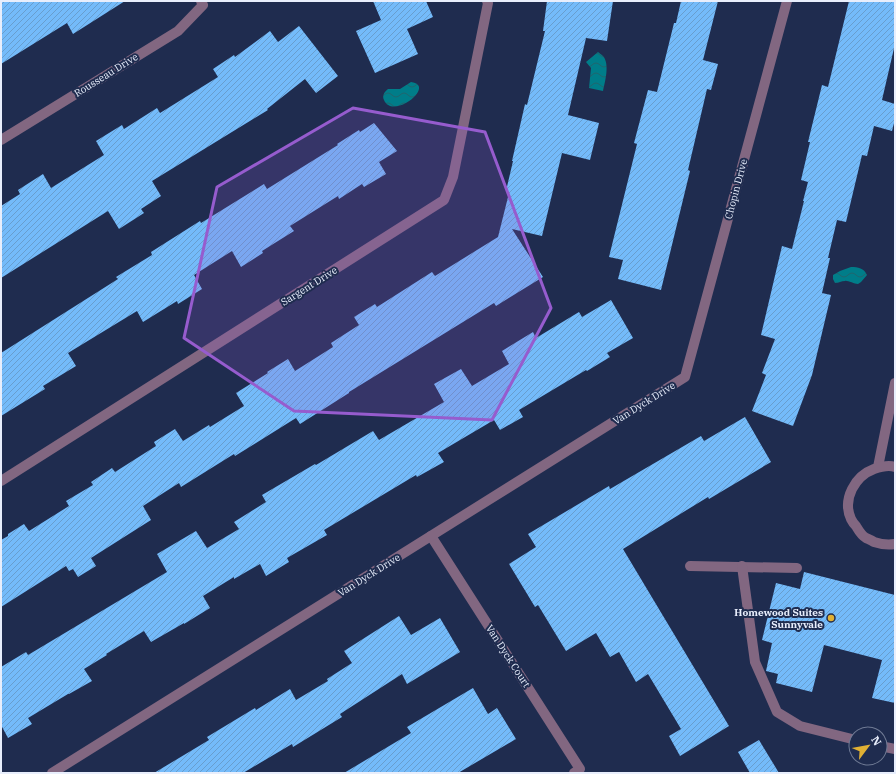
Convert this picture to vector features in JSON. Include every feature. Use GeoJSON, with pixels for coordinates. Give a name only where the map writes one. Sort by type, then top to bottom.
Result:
{"type":"FeatureCollection","features":[{"type":"Feature","properties":{"kind":"street","name":"Rousseau Drive"},"geometry":{"type":"LineString","coordinates":[[1,140],[178,31],[203,5],[201,1]]}},
{"type":"Feature","properties":{"kind":"street","name":"Sargent Drive"},"geometry":{"type":"LineString","coordinates":[[1,481],[444,200],[453,177],[488,3],[487,1]]}},
{"type":"Feature","properties":{"kind":"street","name":"Chopin Drive"},"geometry":{"type":"LineString","coordinates":[[686,377],[787,1]]}},
{"type":"Feature","properties":{"kind":"street","name":"Van Dyck Drive"},"geometry":{"type":"LineString","coordinates":[[52,773],[686,377]]}},
{"type":"Feature","properties":{"kind":"street"},"geometry":{"type":"LineString","coordinates":[[878,467],[895,383]]}},
{"type":"Feature","properties":{"kind":"street"},"geometry":{"type":"LineString","coordinates":[[895,467],[878,467],[868,471],[857,480],[851,491],[848,505],[850,518],[860,533],[866,538],[878,544],[895,544]]}},
{"type":"Feature","properties":{"kind":"street","name":"Van Dyck Court"},"geometry":{"type":"LineString","coordinates":[[432,536],[580,769],[574,773]]}},
{"type":"Feature","properties":{"kind":"street"},"geometry":{"type":"LineString","coordinates":[[690,566],[797,568]]}},
{"type":"Feature","properties":{"kind":"street"},"geometry":{"type":"LineString","coordinates":[[742,566],[755,662],[777,712],[800,726],[848,738]]}},
{"type":"Feature","properties":{"kind":"highlighted area"},"geometry":{"type":"Polygon","coordinates":[[[353,108],[485,132],[551,308],[492,420],[294,411],[184,338],[217,187],[353,108]]]}},
{"type":"Feature","properties":{"kind":"water"},"geometry":{"type":"Polygon","coordinates":[[[598,52],[605,59],[607,68],[603,91],[589,88],[591,68],[586,62],[598,52]]]}},
{"type":"Feature","properties":{"kind":"water"},"geometry":{"type":"Polygon","coordinates":[[[411,82],[418,84],[419,89],[411,100],[396,106],[389,105],[384,100],[383,97],[385,91],[388,89],[400,89],[411,82]]]}},
{"type":"Feature","properties":{"kind":"water"},"geometry":{"type":"Polygon","coordinates":[[[851,267],[860,268],[867,275],[858,284],[846,281],[835,283],[833,275],[851,267]]]}},
{"type":"Feature","properties":{"kind":"building"},"geometry":{"type":"Polygon","coordinates":[[[1,1],[125,1],[73,34],[67,23],[1,64],[1,1]]]}},
{"type":"Feature","properties":{"kind":"building"},"geometry":{"type":"Polygon","coordinates":[[[373,1],[426,1],[433,17],[407,29],[418,54],[375,73],[356,31],[381,20],[373,1]]]}},
{"type":"Feature","properties":{"kind":"building"},"geometry":{"type":"Polygon","coordinates":[[[547,1],[613,1],[607,41],[586,38],[568,115],[599,123],[590,160],[562,153],[542,236],[512,229],[543,277],[496,306],[494,303],[349,392],[300,424],[296,418],[235,456],[234,454],[181,487],[179,483],[143,506],[151,520],[91,558],[96,566],[78,577],[73,569],[69,571],[66,566],[1,607],[1,540],[8,536],[8,534],[24,524],[29,531],[69,506],[66,501],[93,485],[91,482],[112,468],[115,472],[156,446],[154,442],[175,429],[183,441],[209,425],[210,427],[244,406],[236,393],[268,373],[267,372],[288,359],[295,371],[333,347],[331,343],[359,325],[354,317],[375,304],[377,307],[432,272],[435,276],[498,237],[509,193],[506,191],[525,104],[527,105],[545,31],[543,31],[547,1]]]}},
{"type":"Feature","properties":{"kind":"building"},"geometry":{"type":"Polygon","coordinates":[[[681,1],[718,1],[703,60],[718,64],[711,90],[707,89],[688,170],[690,171],[661,290],[618,279],[623,260],[609,257],[637,144],[634,143],[648,90],[657,92],[681,1]]]}},
{"type":"Feature","properties":{"kind":"building"},"geometry":{"type":"Polygon","coordinates":[[[849,1],[895,1],[895,44],[882,100],[895,104],[895,119],[892,131],[874,126],[867,156],[862,155],[846,222],[837,220],[822,293],[831,295],[812,375],[793,426],[752,411],[766,375],[762,373],[775,339],[761,335],[782,246],[792,249],[808,182],[801,180],[810,142],[808,142],[822,85],[828,87],[849,1]]]}},
{"type":"Feature","properties":{"kind":"building"},"geometry":{"type":"Polygon","coordinates":[[[299,26],[338,76],[316,93],[305,79],[267,109],[268,110],[152,181],[161,196],[141,209],[144,213],[119,229],[108,211],[1,278],[1,206],[20,194],[18,190],[43,174],[51,188],[104,155],[96,141],[122,125],[124,129],[157,108],[160,113],[218,77],[213,69],[234,55],[235,57],[270,31],[278,42],[299,26]]]}},
{"type":"Feature","properties":{"kind":"building"},"geometry":{"type":"Polygon","coordinates":[[[374,123],[397,151],[379,162],[386,174],[364,187],[362,184],[339,199],[338,196],[290,226],[294,231],[262,251],[263,253],[241,267],[232,251],[194,275],[202,289],[178,304],[177,301],[143,322],[137,311],[68,353],[76,366],[43,386],[45,389],[1,416],[1,353],[118,279],[116,277],[152,255],[151,252],[200,221],[201,223],[264,184],[267,189],[338,145],[337,144],[359,130],[360,132],[374,123]]]}},
{"type":"Feature","properties":{"kind":"building"},"geometry":{"type":"Polygon","coordinates":[[[611,300],[633,338],[607,353],[610,357],[519,410],[523,417],[500,430],[494,420],[438,453],[444,462],[417,477],[416,475],[324,530],[327,535],[287,558],[289,562],[266,576],[260,564],[234,579],[234,577],[203,596],[210,608],[184,624],[151,642],[144,631],[106,654],[107,655],[84,669],[92,681],[28,718],[32,724],[8,738],[1,725],[1,667],[26,652],[28,655],[167,572],[157,554],[196,531],[207,548],[239,529],[234,522],[266,502],[262,495],[373,431],[379,440],[444,402],[434,384],[461,369],[472,386],[509,364],[502,351],[533,332],[536,338],[579,312],[582,317],[611,300]]]}},
{"type":"Feature","properties":{"kind":"building"},"geometry":{"type":"Polygon","coordinates":[[[745,417],[771,462],[709,499],[708,497],[623,549],[729,726],[680,756],[669,736],[681,729],[648,674],[636,682],[619,652],[610,657],[596,633],[566,651],[538,605],[535,607],[509,564],[536,547],[528,534],[609,486],[610,489],[701,436],[704,441],[745,417]]]}},
{"type":"Feature","properties":{"kind":"building","name":"Homewood Suites Sunnyvale"},"geometry":{"type":"Polygon","coordinates":[[[804,572],[895,595],[895,703],[872,698],[882,660],[824,645],[812,692],[776,683],[778,674],[766,671],[772,643],[762,640],[776,583],[800,589],[804,572]]]}},
{"type":"Feature","properties":{"kind":"building"},"geometry":{"type":"Polygon","coordinates":[[[399,616],[411,635],[440,618],[460,652],[407,684],[402,674],[340,714],[342,717],[293,747],[292,744],[243,773],[154,773],[209,740],[207,737],[290,689],[296,700],[328,681],[327,679],[352,663],[344,651],[399,616]]]}},
{"type":"Feature","properties":{"kind":"building"},"geometry":{"type":"Polygon","coordinates":[[[473,688],[488,714],[497,708],[516,739],[458,773],[344,773],[411,733],[407,727],[473,688]]]}},
{"type":"Feature","properties":{"kind":"building"},"geometry":{"type":"Polygon","coordinates":[[[759,740],[779,773],[750,773],[738,752],[759,740]]]}},
{"type":"Feature","properties":{"kind":"place","name":"Homewood Suites Sunnyvale"},"geometry":{"type":"Point","coordinates":[831,618]}}]}
